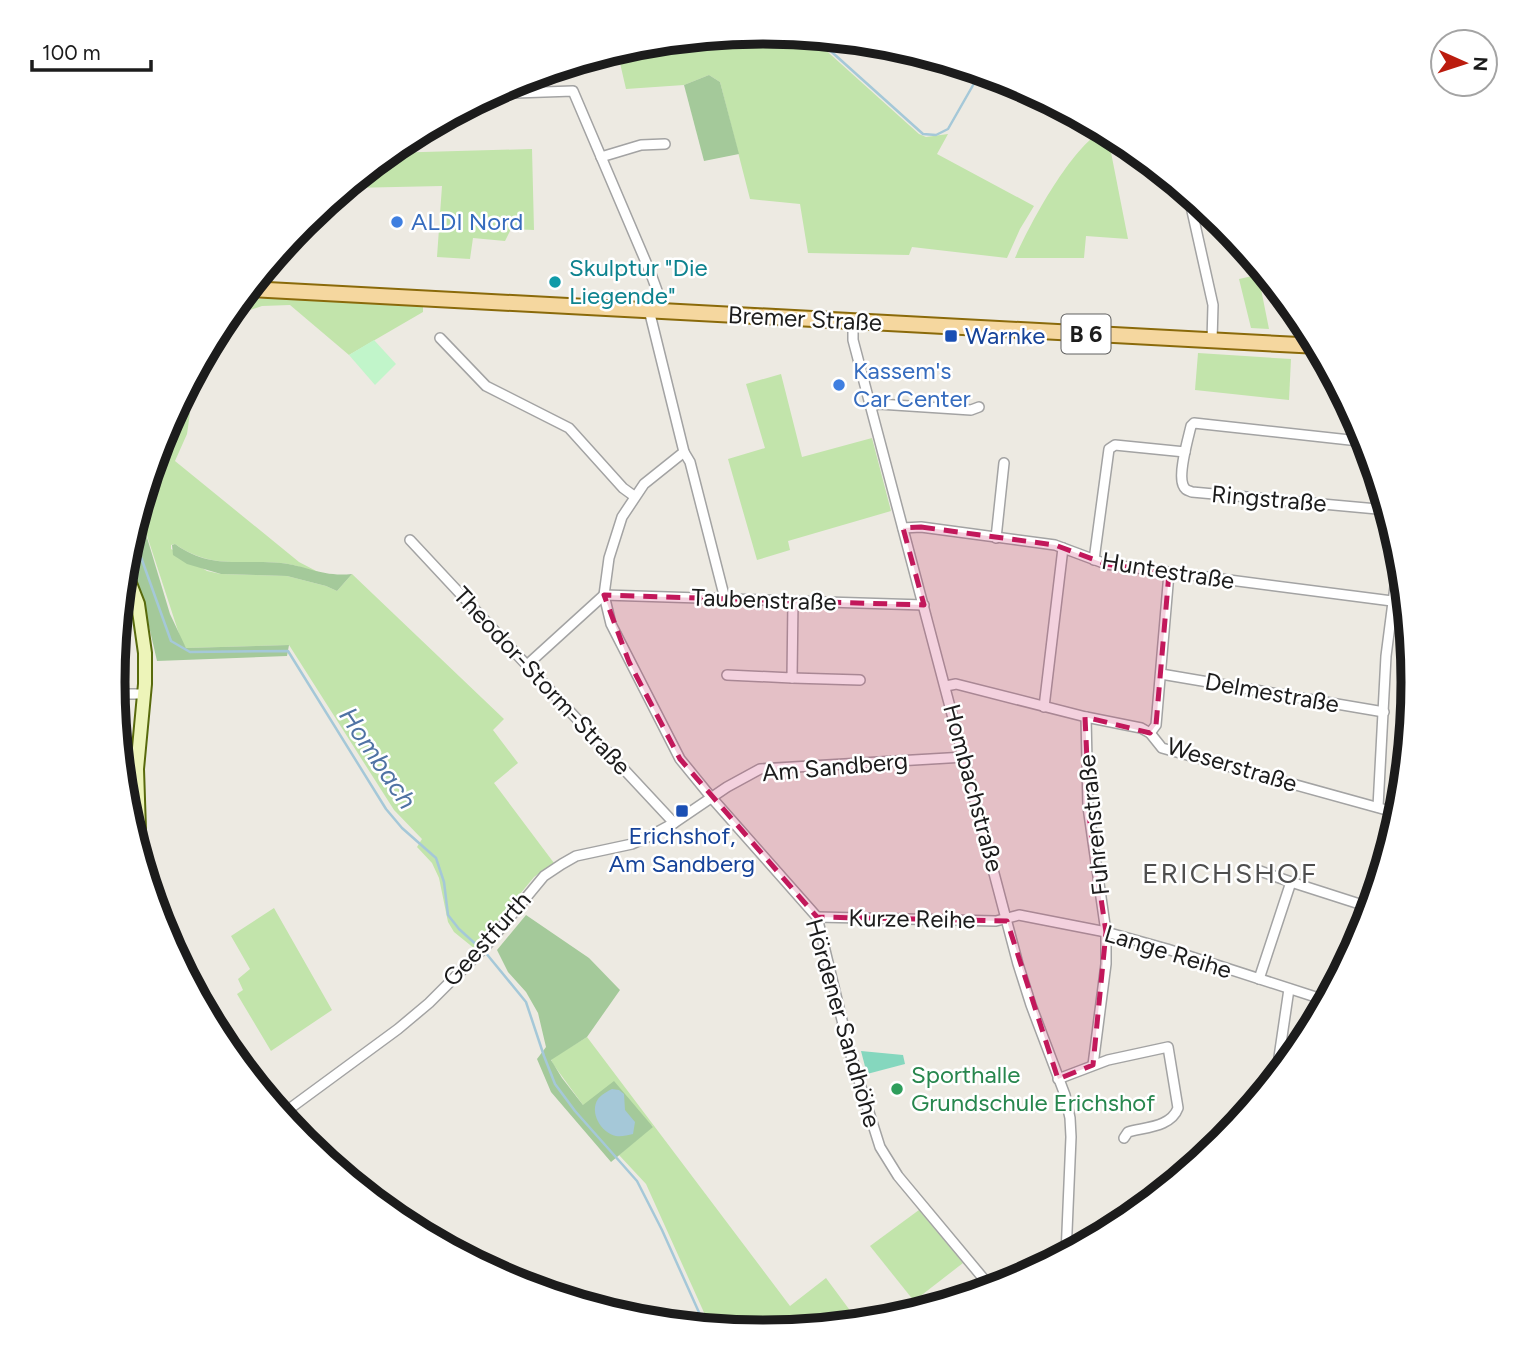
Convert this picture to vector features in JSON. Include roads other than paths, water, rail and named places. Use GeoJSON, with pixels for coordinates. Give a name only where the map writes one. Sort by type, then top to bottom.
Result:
{"type":"FeatureCollection","features":[{"type":"Feature","properties":{"kind":"main road","name":"Bremer Straße"},"geometry":{"type":"LineString","coordinates":[[260,290],[1306,345]]}},
{"type":"Feature","properties":{"kind":"main road"},"geometry":{"type":"LineString","coordinates":[[132,588],[143,625],[145,653],[138,769],[139,815]]}},
{"type":"Feature","properties":{"kind":"street"},"geometry":{"type":"LineString","coordinates":[[517,93],[573,91],[654,282],[659,296],[654,311],[684,452],[690,462],[724,598]]}},
{"type":"Feature","properties":{"kind":"street"},"geometry":{"type":"LineString","coordinates":[[601,157],[641,145],[665,144]]}},
{"type":"Feature","properties":{"kind":"street"},"geometry":{"type":"LineString","coordinates":[[1191,208],[1213,306],[1212,341]]}},
{"type":"Feature","properties":{"kind":"street","name":"Hombachstraße"},"geometry":{"type":"LineString","coordinates":[[853,322],[853,340],[1006,918],[1031,1005],[1070,1118],[1066,1245]]}},
{"type":"Feature","properties":{"kind":"street"},"geometry":{"type":"LineString","coordinates":[[440,338],[486,386],[569,428],[623,488],[634,496]]}},
{"type":"Feature","properties":{"kind":"street"},"geometry":{"type":"LineString","coordinates":[[872,406],[879,404],[971,410],[979,407]]}},
{"type":"Feature","properties":{"kind":"street","name":"Ringstraße"},"geometry":{"type":"LineString","coordinates":[[1355,440],[1200,422],[1191,426],[1182,483],[1185,489],[1192,492],[1378,509]]}},
{"type":"Feature","properties":{"kind":"street"},"geometry":{"type":"LineString","coordinates":[[1094,560],[1109,449],[1115,445],[1185,452]]}},
{"type":"Feature","properties":{"kind":"street","name":"Hördener Sandhöhe"},"geometry":{"type":"LineString","coordinates":[[684,452],[644,484],[622,517],[609,558],[604,595],[611,624],[672,746],[711,797],[817,916],[849,1049],[880,1147],[898,1176],[986,1281]]}},
{"type":"Feature","properties":{"kind":"street"},"geometry":{"type":"LineString","coordinates":[[996,538],[1004,463]]}},
{"type":"Feature","properties":{"kind":"street","name":"Huntestraße"},"geometry":{"type":"LineString","coordinates":[[904,528],[921,527],[1063,548],[1106,564],[1392,601]]}},
{"type":"Feature","properties":{"kind":"street","name":"Theodor-Storm-Straße"},"geometry":{"type":"LineString","coordinates":[[411,540],[674,823]]}},
{"type":"Feature","properties":{"kind":"street"},"geometry":{"type":"LineString","coordinates":[[1044,707],[1063,548]]}},
{"type":"Feature","properties":{"kind":"street"},"geometry":{"type":"LineString","coordinates":[[1150,733],[1156,725],[1169,573]]}},
{"type":"Feature","properties":{"kind":"street"},"geometry":{"type":"LineString","coordinates":[[1378,807],[1395,584]]}},
{"type":"Feature","properties":{"kind":"street"},"geometry":{"type":"LineString","coordinates":[[527,665],[604,595]]}},
{"type":"Feature","properties":{"kind":"street","name":"Taubenstraße"},"geometry":{"type":"LineString","coordinates":[[604,595],[924,605]]}},
{"type":"Feature","properties":{"kind":"street"},"geometry":{"type":"LineString","coordinates":[[792,678],[793,601]]}},
{"type":"Feature","properties":{"kind":"street","name":"Delmestraße"},"geometry":{"type":"LineString","coordinates":[[1161,674],[1384,712]]}},
{"type":"Feature","properties":{"kind":"street"},"geometry":{"type":"LineString","coordinates":[[727,676],[860,680]]}},
{"type":"Feature","properties":{"kind":"street","name":"Weserstraße"},"geometry":{"type":"LineString","coordinates":[[946,685],[956,684],[1086,718],[1141,728],[1150,733],[1162,748],[1389,810]]}},
{"type":"Feature","properties":{"kind":"street"},"geometry":{"type":"LineString","coordinates":[[125,694],[144,694]]}},
{"type":"Feature","properties":{"kind":"street","name":"Fuhrenstraße"},"geometry":{"type":"LineString","coordinates":[[1086,718],[1089,815],[1106,932],[1106,964],[1093,1065]]}},
{"type":"Feature","properties":{"kind":"street","name":"Am Sandberg"},"geometry":{"type":"LineString","coordinates":[[711,797],[760,769],[965,757]]}},
{"type":"Feature","properties":{"kind":"street","name":"Geestfurth"},"geometry":{"type":"LineString","coordinates":[[288,1110],[398,1029],[483,949],[544,876],[576,856],[632,844],[674,823],[711,797]]}},
{"type":"Feature","properties":{"kind":"street"},"geometry":{"type":"LineString","coordinates":[[1260,871],[1362,905]]}},
{"type":"Feature","properties":{"kind":"street"},"geometry":{"type":"LineString","coordinates":[[1259,979],[1291,882]]}},
{"type":"Feature","properties":{"kind":"street","name":"Lange Reihe"},"geometry":{"type":"LineString","coordinates":[[1006,918],[1019,915],[1106,932],[1319,999]]}},
{"type":"Feature","properties":{"kind":"street","name":"Kurze Reihe"},"geometry":{"type":"LineString","coordinates":[[817,916],[991,921],[1006,918]]}},
{"type":"Feature","properties":{"kind":"street"},"geometry":{"type":"LineString","coordinates":[[1279,1059],[1289,989]]}},
{"type":"Feature","properties":{"kind":"street"},"geometry":{"type":"LineString","coordinates":[[1058,1079],[1093,1065],[1168,1047],[1178,1108],[1175,1115],[1170,1121],[1128,1132],[1124,1138]]}},
{"type":"Feature","properties":{"kind":"water"},"geometry":{"type":"Polygon","coordinates":[[[612,1089],[624,1094],[625,1110],[635,1122],[633,1134],[616,1136],[606,1131],[598,1121],[596,1104],[599,1098],[612,1089]]]}},
{"type":"Feature","properties":{"kind":"waterway"},"geometry":{"type":"LineString","coordinates":[[826,47],[923,134],[936,135],[948,129],[976,80]]}},
{"type":"Feature","properties":{"kind":"waterway","name":"Hombach"},"geometry":{"type":"LineString","coordinates":[[139,551],[171,641],[190,652],[288,651],[386,809],[402,828],[436,858],[444,882],[448,915],[480,948]]}},
{"type":"Feature","properties":{"kind":"waterway","name":"Hombach"},"geometry":{"type":"LineString","coordinates":[[485,952],[526,1002],[555,1084],[575,1111],[637,1181],[702,1318]]}},
{"type":"Feature","properties":{"kind":"place","name":"ALDI Nord"},"geometry":{"type":"Point","coordinates":[397,222]}},
{"type":"Feature","properties":{"kind":"place","name":"Skulptur \"Die Liegende\""},"geometry":{"type":"Point","coordinates":[555,282]}},
{"type":"Feature","properties":{"kind":"place","name":"Warnke"},"geometry":{"type":"Point","coordinates":[951,336]}},
{"type":"Feature","properties":{"kind":"place","name":"Kassem's Car Center"},"geometry":{"type":"Point","coordinates":[839,385]}},
{"type":"Feature","properties":{"kind":"place","name":"Erichshof, Am Sandberg"},"geometry":{"type":"Point","coordinates":[682,811]}},
{"type":"Feature","properties":{"kind":"place","name":"Sporthalle Grundschule Erichshof"},"geometry":{"type":"Point","coordinates":[897,1089]}},
{"type":"Feature","properties":{"kind":"district","name":"ERICHSHOF"},"geometry":{"type":"Point","coordinates":[1230,873]}}]}
